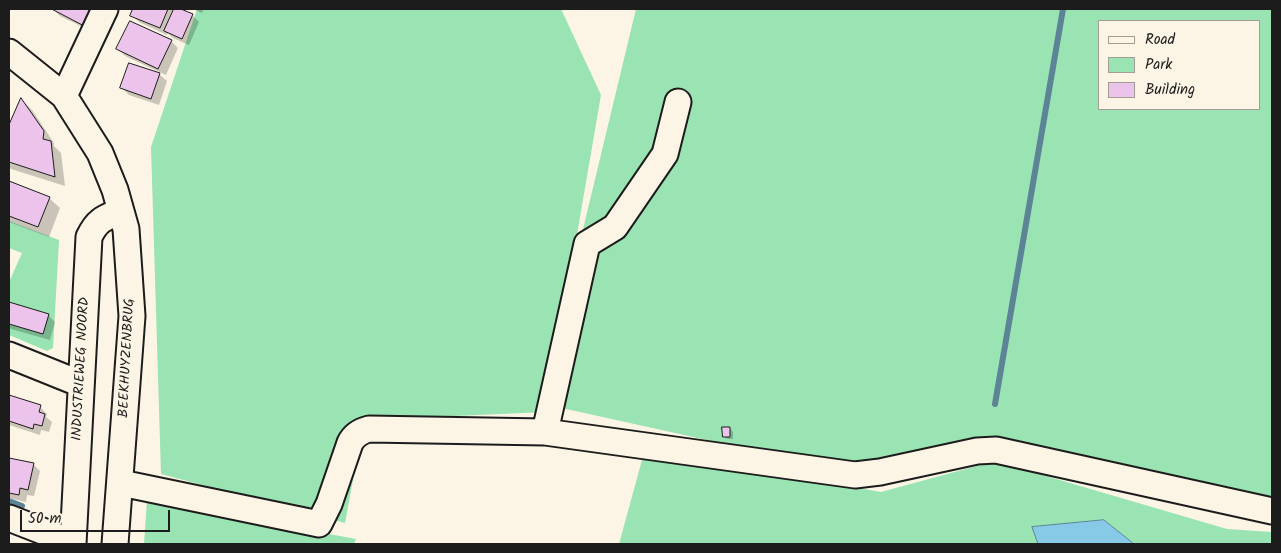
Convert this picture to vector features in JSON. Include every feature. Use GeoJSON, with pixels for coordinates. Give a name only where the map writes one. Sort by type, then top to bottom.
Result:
{"type":"FeatureCollection","features":[{"type":"Feature","properties":{"kind":"street"},"geometry":{"type":"LineString","coordinates":[[64,96],[105,9]]}},
{"type":"Feature","properties":{"kind":"street","name":"BEEKHUYZENBRUG"},"geometry":{"type":"LineString","coordinates":[[9,52],[64,96],[100,153],[116,190],[126,229],[132,316],[115,544]]}},
{"type":"Feature","properties":{"kind":"street"},"geometry":{"type":"LineString","coordinates":[[545,432],[587,244],[615,228],[665,154],[678,102]]}},
{"type":"Feature","properties":{"kind":"street","name":"INDUSTRIEWEG NOORD"},"geometry":{"type":"LineString","coordinates":[[73,544],[89,237],[95,225],[121,211]]}},
{"type":"Feature","properties":{"kind":"street"},"geometry":{"type":"LineString","coordinates":[[9,355],[81,384]]}},
{"type":"Feature","properties":{"kind":"street"},"geometry":{"type":"LineString","coordinates":[[121,483],[319,524],[329,504],[350,443],[362,431],[369,429],[545,432],[854,475],[880,472],[977,451],[996,450],[1272,511]]}},
{"type":"Feature","properties":{"kind":"street"},"geometry":{"type":"LineString","coordinates":[[9,518],[73,544]]}},
{"type":"Feature","properties":{"kind":"green space"},"geometry":{"type":"Polygon","coordinates":[[[197,9],[561,9],[601,95],[565,304],[636,9],[1272,9],[1272,505],[999,445],[884,479],[548,405],[546,412],[364,420],[345,523],[161,474],[151,147],[197,9]]]}},
{"type":"Feature","properties":{"kind":"green space"},"geometry":{"type":"Polygon","coordinates":[[[9,221],[59,240],[53,348],[47,351],[9,335],[9,282],[22,253],[9,248],[9,221]]]}},
{"type":"Feature","properties":{"kind":"green space"},"geometry":{"type":"Polygon","coordinates":[[[645,449],[881,492],[995,461],[1227,529],[1272,532],[1272,544],[1134,544],[1104,520],[1033,528],[1038,544],[619,544],[645,449]]]}},
{"type":"Feature","properties":{"kind":"green space"},"geometry":{"type":"Polygon","coordinates":[[[147,500],[356,539],[354,544],[144,544],[147,500]]]}},
{"type":"Feature","properties":{"kind":"water"},"geometry":{"type":"Polygon","coordinates":[[[1104,520],[1134,544],[1038,544],[1032,527],[1104,520]]]}},
{"type":"Feature","properties":{"kind":"building"},"geometry":{"type":"Polygon","coordinates":[[[52,9],[94,9],[85,26],[52,9]]]}},
{"type":"Feature","properties":{"kind":"building"},"geometry":{"type":"Polygon","coordinates":[[[133,9],[168,9],[160,28],[130,16],[133,9]]]}},
{"type":"Feature","properties":{"kind":"building"},"geometry":{"type":"Polygon","coordinates":[[[174,9],[181,9],[193,14],[182,39],[164,31],[174,9]]]}},
{"type":"Feature","properties":{"kind":"building"},"geometry":{"type":"Polygon","coordinates":[[[130,21],[172,40],[158,69],[116,49],[130,21]]]}},
{"type":"Feature","properties":{"kind":"building"},"geometry":{"type":"Polygon","coordinates":[[[129,63],[160,73],[151,99],[120,88],[129,63]]]}},
{"type":"Feature","properties":{"kind":"building"},"geometry":{"type":"Polygon","coordinates":[[[21,98],[44,131],[43,139],[51,141],[55,177],[9,162],[9,125],[21,98]]]}},
{"type":"Feature","properties":{"kind":"building"},"geometry":{"type":"Polygon","coordinates":[[[9,181],[50,197],[38,227],[9,216],[9,181]]]}},
{"type":"Feature","properties":{"kind":"building"},"geometry":{"type":"Polygon","coordinates":[[[9,302],[49,314],[43,334],[9,324],[9,302]]]}},
{"type":"Feature","properties":{"kind":"building"},"geometry":{"type":"Polygon","coordinates":[[[9,395],[41,405],[39,412],[45,414],[42,426],[34,424],[33,429],[9,421],[9,395]]]}},
{"type":"Feature","properties":{"kind":"building"},"geometry":{"type":"Polygon","coordinates":[[[722,427],[730,427],[730,437],[723,437],[722,427]]]}},
{"type":"Feature","properties":{"kind":"building"},"geometry":{"type":"Polygon","coordinates":[[[9,458],[34,463],[28,490],[20,488],[19,495],[9,493],[9,458]]]}},
{"type":"Feature","properties":{"kind":"waterway"},"geometry":{"type":"LineString","coordinates":[[995,404],[1063,9]]}},
{"type":"Feature","properties":{"kind":"waterway"},"geometry":{"type":"LineString","coordinates":[[9,501],[22,506]]}}]}
